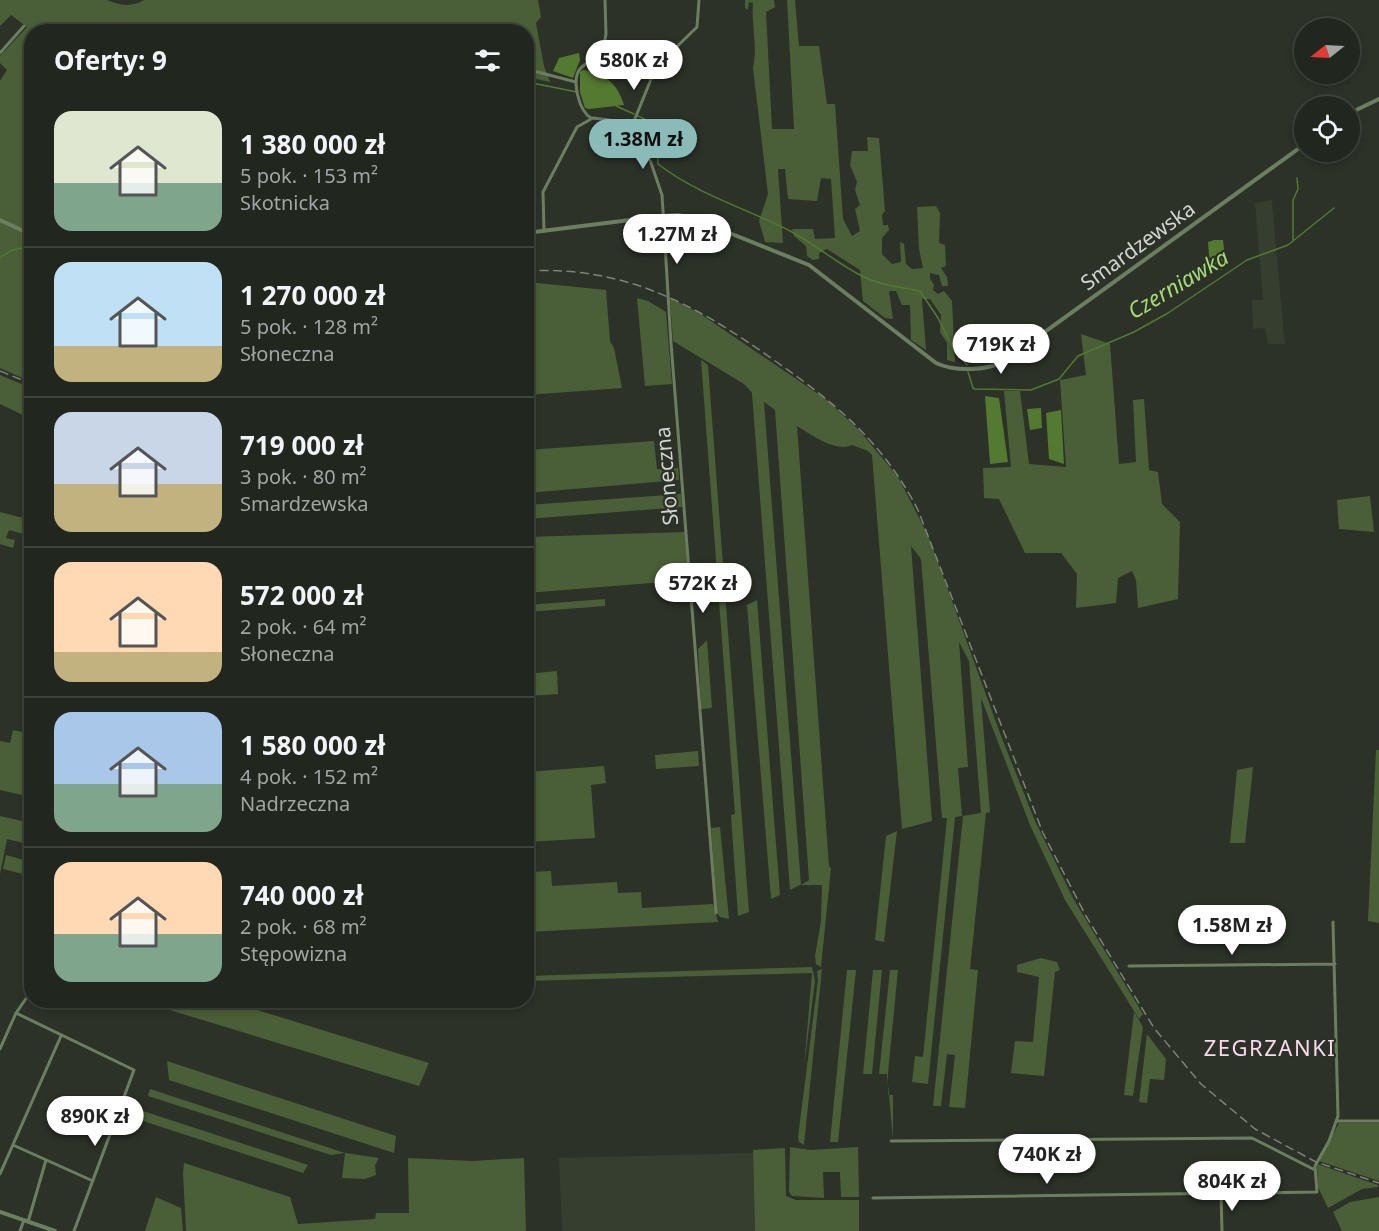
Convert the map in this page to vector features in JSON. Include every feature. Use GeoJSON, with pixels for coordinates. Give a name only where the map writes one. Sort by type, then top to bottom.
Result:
{"type":"FeatureCollection","features":[{"type":"Feature","properties":{"kind":"street"},"geometry":{"type":"LineString","coordinates":[[605,0],[606,34],[603,50],[580,69],[576,76],[580,107],[585,114],[593,118],[632,123],[656,67],[696,30],[699,0]]}},
{"type":"Feature","properties":{"kind":"street"},"geometry":{"type":"LineString","coordinates":[[0,53],[24,26]]}},
{"type":"Feature","properties":{"kind":"street"},"geometry":{"type":"LineString","coordinates":[[534,71],[576,82]]}},
{"type":"Feature","properties":{"kind":"street"},"geometry":{"type":"LineString","coordinates":[[1360,108],[1379,99]]}},
{"type":"Feature","properties":{"kind":"street"},"geometry":{"type":"LineString","coordinates":[[544,231],[543,192],[577,127],[593,118]]}},
{"type":"Feature","properties":{"kind":"street","name":"Słoneczna"},"geometry":{"type":"LineString","coordinates":[[632,123],[658,179],[662,195],[716,913]]}},
{"type":"Feature","properties":{"kind":"street","name":"Smardzewska"},"geometry":{"type":"LineString","coordinates":[[534,232],[662,216],[687,217],[801,261],[822,274],[932,361],[955,368],[983,367],[997,365],[1006,360],[1294,152]]}},
{"type":"Feature","properties":{"kind":"street"},"geometry":{"type":"LineString","coordinates":[[0,220],[24,232]]}},
{"type":"Feature","properties":{"kind":"street"},"geometry":{"type":"LineString","coordinates":[[873,1198],[1317,1192],[1315,1170],[1317,1160],[1329,1141],[1337,1121],[1335,964],[1332,922]]}},
{"type":"Feature","properties":{"kind":"street"},"geometry":{"type":"LineString","coordinates":[[1129,966],[1335,964]]}},
{"type":"Feature","properties":{"kind":"street"},"geometry":{"type":"LineString","coordinates":[[0,1049],[16,1013],[24,1001]]}},
{"type":"Feature","properties":{"kind":"street"},"geometry":{"type":"LineString","coordinates":[[16,1013],[134,1070],[74,1231]]}},
{"type":"Feature","properties":{"kind":"street"},"geometry":{"type":"LineString","coordinates":[[0,1174],[61,1035]]}},
{"type":"Feature","properties":{"kind":"street"},"geometry":{"type":"LineString","coordinates":[[1337,1121],[1379,1121]]}},
{"type":"Feature","properties":{"kind":"street"},"geometry":{"type":"LineString","coordinates":[[891,1141],[1252,1138],[1315,1170]]}},
{"type":"Feature","properties":{"kind":"street"},"geometry":{"type":"LineString","coordinates":[[13,1145],[93,1182]]}},
{"type":"Feature","properties":{"kind":"street"},"geometry":{"type":"LineString","coordinates":[[20,1231],[26,1221],[46,1160]]}},
{"type":"Feature","properties":{"kind":"street"},"geometry":{"type":"LineString","coordinates":[[1221,1193],[1222,1231]]}},
{"type":"Feature","properties":{"kind":"street"},"geometry":{"type":"LineString","coordinates":[[0,1212],[55,1231]]}},
{"type":"Feature","properties":{"kind":"shaded area"},"geometry":{"type":"Polygon","coordinates":[[[0,0],[107,0],[126,5],[144,0],[538,0],[541,17],[536,23],[544,66],[550,82],[534,79],[534,24],[24,25],[11,15],[0,26],[0,0]]]}},
{"type":"Feature","properties":{"kind":"shaded area"},"geometry":{"type":"Polygon","coordinates":[[[745,0],[774,0],[775,7],[766,12],[772,129],[794,129],[787,0],[795,0],[799,46],[819,46],[827,104],[835,104],[843,219],[852,236],[860,231],[855,209],[860,205],[855,190],[857,182],[850,165],[852,151],[868,151],[867,137],[879,138],[885,211],[882,215],[883,225],[888,225],[889,230],[882,238],[882,254],[892,264],[901,262],[900,242],[904,244],[906,264],[912,269],[923,268],[919,249],[917,207],[936,206],[940,213],[939,243],[945,245],[946,266],[941,268],[947,277],[948,286],[942,286],[939,275],[930,273],[930,278],[934,285],[933,290],[938,294],[944,291],[952,301],[955,362],[947,360],[947,343],[940,332],[941,315],[930,299],[922,299],[926,350],[911,340],[910,305],[902,305],[896,291],[889,291],[893,319],[885,318],[863,301],[860,270],[827,249],[819,253],[819,259],[813,260],[807,256],[806,246],[794,236],[792,229],[813,229],[815,239],[835,238],[831,179],[821,178],[817,201],[788,199],[785,169],[778,169],[783,243],[765,242],[759,221],[768,194],[753,68],[755,52],[753,3],[749,2],[748,10],[745,8],[745,0]]]}},
{"type":"Feature","properties":{"kind":"shaded area"},"geometry":{"type":"Polygon","coordinates":[[[24,30],[24,351],[22,355],[24,356],[24,379],[0,368],[0,81],[7,70],[0,63],[0,56],[24,30]]]}},
{"type":"Feature","properties":{"kind":"shaded area"},"geometry":{"type":"Polygon","coordinates":[[[579,53],[580,60],[573,78],[553,71],[559,58],[579,53]]]}},
{"type":"Feature","properties":{"kind":"shaded area"},"geometry":{"type":"Polygon","coordinates":[[[583,70],[598,74],[610,81],[618,91],[624,105],[585,108],[580,92],[580,72],[583,70]]]}},
{"type":"Feature","properties":{"kind":"shaded area"},"geometry":{"type":"Polygon","coordinates":[[[1272,200],[1285,344],[1268,344],[1265,328],[1253,329],[1252,300],[1263,300],[1255,203],[1272,200]]]}},
{"type":"Feature","properties":{"kind":"shaded area"},"geometry":{"type":"Polygon","coordinates":[[[1223,240],[1226,266],[1221,270],[1210,268],[1208,242],[1223,240]]]}},
{"type":"Feature","properties":{"kind":"shaded area"},"geometry":{"type":"Polygon","coordinates":[[[534,283],[606,290],[610,341],[614,348],[622,388],[534,394],[534,283]]]}},
{"type":"Feature","properties":{"kind":"shaded area"},"geometry":{"type":"Polygon","coordinates":[[[637,298],[648,301],[666,312],[672,384],[645,386],[637,298]]]}},
{"type":"Feature","properties":{"kind":"shaded area"},"geometry":{"type":"Polygon","coordinates":[[[670,298],[699,313],[827,400],[859,430],[898,477],[928,535],[1001,736],[1035,821],[1074,900],[1143,1014],[1139,1019],[1065,900],[1030,825],[981,698],[990,812],[986,813],[970,969],[978,970],[965,1108],[949,1107],[955,1055],[947,1054],[941,1106],[933,1106],[963,816],[981,813],[969,661],[959,642],[968,767],[958,768],[962,816],[955,817],[928,1084],[912,1082],[915,1056],[923,1057],[947,818],[942,818],[921,559],[911,546],[932,821],[902,829],[872,455],[852,445],[838,447],[831,445],[797,426],[829,866],[831,868],[821,967],[816,964],[822,885],[801,885],[800,885],[790,890],[752,393],[744,384],[673,341],[670,298]],[[764,402],[801,885],[809,880],[775,410],[764,402]]]}},
{"type":"Feature","properties":{"kind":"shaded area"},"geometry":{"type":"Polygon","coordinates":[[[1081,334],[1110,344],[1119,464],[1136,462],[1133,400],[1144,399],[1149,470],[1158,472],[1162,504],[1180,522],[1178,599],[1138,608],[1136,580],[1132,571],[1118,578],[1116,603],[1076,608],[1077,574],[1061,553],[1025,553],[999,499],[984,498],[983,468],[1011,467],[1004,391],[1020,391],[1029,464],[1066,467],[1060,380],[1086,375],[1081,334]]]}},
{"type":"Feature","properties":{"kind":"shaded area"},"geometry":{"type":"Polygon","coordinates":[[[701,360],[708,365],[749,912],[738,916],[731,815],[735,814],[701,360]]]}},
{"type":"Feature","properties":{"kind":"shaded area"},"geometry":{"type":"Polygon","coordinates":[[[0,375],[24,385],[24,416],[0,404],[0,375]]]}},
{"type":"Feature","properties":{"kind":"shaded area"},"geometry":{"type":"Polygon","coordinates":[[[985,396],[999,398],[1008,462],[990,464],[985,396]]]}},
{"type":"Feature","properties":{"kind":"shaded area"},"geometry":{"type":"Polygon","coordinates":[[[1041,408],[1042,428],[1030,430],[1027,409],[1041,408]]]}},
{"type":"Feature","properties":{"kind":"shaded area"},"geometry":{"type":"Polygon","coordinates":[[[1061,410],[1064,464],[1049,459],[1046,413],[1061,410]]]}},
{"type":"Feature","properties":{"kind":"shaded area"},"geometry":{"type":"Polygon","coordinates":[[[654,441],[657,469],[678,468],[679,480],[534,492],[534,450],[654,441]]]}},
{"type":"Feature","properties":{"kind":"shaded area"},"geometry":{"type":"Polygon","coordinates":[[[681,494],[682,507],[534,518],[534,504],[681,494]]]}},
{"type":"Feature","properties":{"kind":"shaded area"},"geometry":{"type":"Polygon","coordinates":[[[1370,496],[1374,532],[1339,529],[1337,500],[1370,496]]]}},
{"type":"Feature","properties":{"kind":"shaded area"},"geometry":{"type":"Polygon","coordinates":[[[0,512],[24,518],[24,534],[9,530],[6,538],[15,540],[13,548],[0,544],[0,512]]]}},
{"type":"Feature","properties":{"kind":"shaded area"},"geometry":{"type":"Polygon","coordinates":[[[685,532],[688,580],[534,592],[534,537],[685,532]]]}},
{"type":"Feature","properties":{"kind":"shaded area"},"geometry":{"type":"Polygon","coordinates":[[[605,599],[605,606],[534,611],[534,604],[605,599]]]}},
{"type":"Feature","properties":{"kind":"shaded area"},"geometry":{"type":"Polygon","coordinates":[[[757,600],[780,895],[771,899],[747,605],[757,600]]]}},
{"type":"Feature","properties":{"kind":"shaded area"},"geometry":{"type":"Polygon","coordinates":[[[707,640],[712,708],[701,709],[698,649],[707,640]]]}},
{"type":"Feature","properties":{"kind":"shaded area"},"geometry":{"type":"Polygon","coordinates":[[[557,671],[558,694],[534,696],[534,673],[557,671]]]}},
{"type":"Feature","properties":{"kind":"shaded area"},"geometry":{"type":"Polygon","coordinates":[[[13,730],[24,732],[24,795],[0,790],[0,741],[10,743],[13,730]]]}},
{"type":"Feature","properties":{"kind":"shaded area"},"geometry":{"type":"Polygon","coordinates":[[[1376,750],[1379,750],[1379,923],[1368,921],[1376,750]]]}},
{"type":"Feature","properties":{"kind":"shaded area"},"geometry":{"type":"Polygon","coordinates":[[[698,751],[699,766],[656,769],[655,755],[698,751]]]}},
{"type":"Feature","properties":{"kind":"shaded area"},"geometry":{"type":"Polygon","coordinates":[[[604,766],[606,783],[591,785],[595,838],[534,842],[534,771],[604,766]]]}},
{"type":"Feature","properties":{"kind":"shaded area"},"geometry":{"type":"Polygon","coordinates":[[[1253,767],[1245,843],[1230,843],[1237,770],[1253,767]]]}},
{"type":"Feature","properties":{"kind":"shaded area"},"geometry":{"type":"Polygon","coordinates":[[[0,816],[24,821],[24,843],[7,839],[0,874],[0,816]]]}},
{"type":"Feature","properties":{"kind":"shaded area"},"geometry":{"type":"Polygon","coordinates":[[[720,827],[729,919],[720,917],[717,913],[711,828],[720,827]]]}},
{"type":"Feature","properties":{"kind":"shaded area"},"geometry":{"type":"Polygon","coordinates":[[[897,831],[884,942],[875,940],[886,836],[897,831]]]}},
{"type":"Feature","properties":{"kind":"shaded area"},"geometry":{"type":"Polygon","coordinates":[[[6,855],[24,860],[24,874],[3,869],[6,855]]]}},
{"type":"Feature","properties":{"kind":"shaded area"},"geometry":{"type":"Polygon","coordinates":[[[551,871],[552,886],[617,882],[618,893],[641,892],[642,908],[713,904],[718,922],[534,932],[534,872],[551,871]]]}},
{"type":"Feature","properties":{"kind":"shaded area"},"geometry":{"type":"Polygon","coordinates":[[[1041,958],[1057,962],[1060,970],[1055,972],[1044,1076],[1011,1073],[1015,1041],[1033,1042],[1039,977],[1017,972],[1017,965],[1041,958]]]}},
{"type":"Feature","properties":{"kind":"shaded area"},"geometry":{"type":"Polygon","coordinates":[[[812,967],[815,981],[804,1067],[812,973],[534,981],[534,976],[812,967]]]}},
{"type":"Feature","properties":{"kind":"shaded area"},"geometry":{"type":"Polygon","coordinates":[[[822,969],[804,1145],[799,1142],[798,1137],[818,980],[817,971],[822,969]]]}},
{"type":"Feature","properties":{"kind":"shaded area"},"geometry":{"type":"Polygon","coordinates":[[[847,970],[856,970],[838,1142],[830,1142],[847,970]]]}},
{"type":"Feature","properties":{"kind":"shaded area"},"geometry":{"type":"Polygon","coordinates":[[[873,970],[882,970],[872,1074],[863,1074],[873,970]]]}},
{"type":"Feature","properties":{"kind":"shaded area"},"geometry":{"type":"Polygon","coordinates":[[[890,970],[898,970],[888,1073],[888,1085],[887,1074],[879,1074],[890,970]]]}},
{"type":"Feature","properties":{"kind":"shaded area"},"geometry":{"type":"Polygon","coordinates":[[[163,1008],[251,1008],[429,1063],[419,1086],[163,1008]]]}},
{"type":"Feature","properties":{"kind":"shaded area"},"geometry":{"type":"Polygon","coordinates":[[[1134,1012],[1143,1027],[1133,1096],[1124,1095],[1134,1012]]]}},
{"type":"Feature","properties":{"kind":"shaded area"},"geometry":{"type":"Polygon","coordinates":[[[1147,1034],[1166,1059],[1164,1080],[1150,1079],[1147,1103],[1139,1102],[1147,1034]]]}},
{"type":"Feature","properties":{"kind":"shaded area"},"geometry":{"type":"Polygon","coordinates":[[[167,1061],[396,1136],[394,1153],[169,1080],[167,1061]]]}},
{"type":"Feature","properties":{"kind":"shaded area"},"geometry":{"type":"Polygon","coordinates":[[[150,1089],[345,1153],[331,1155],[148,1096],[150,1089]]]}},
{"type":"Feature","properties":{"kind":"shaded area"},"geometry":{"type":"Polygon","coordinates":[[[889,1095],[893,1095],[893,1139],[889,1095]]]}},
{"type":"Feature","properties":{"kind":"shaded area"},"geometry":{"type":"Polygon","coordinates":[[[143,1111],[308,1165],[303,1173],[140,1120],[143,1111]]]}},
{"type":"Feature","properties":{"kind":"shaded area"},"geometry":{"type":"Polygon","coordinates":[[[1339,1123],[1379,1123],[1379,1181],[1319,1161],[1339,1123]]]}},
{"type":"Feature","properties":{"kind":"shaded area"},"geometry":{"type":"Polygon","coordinates":[[[790,1147],[810,1150],[858,1147],[859,1197],[841,1197],[840,1172],[823,1172],[824,1198],[792,1196],[789,1192],[790,1147]]]}},
{"type":"Feature","properties":{"kind":"shaded area"},"geometry":{"type":"Polygon","coordinates":[[[785,1148],[786,1196],[796,1200],[859,1200],[859,1231],[755,1231],[753,1150],[785,1148]]]}},
{"type":"Feature","properties":{"kind":"shaded area"},"geometry":{"type":"Polygon","coordinates":[[[345,1153],[379,1158],[375,1165],[376,1175],[365,1179],[342,1178],[345,1153]]]}},
{"type":"Feature","properties":{"kind":"shaded area"},"geometry":{"type":"Polygon","coordinates":[[[753,1153],[755,1231],[562,1231],[559,1158],[753,1153]]]}},
{"type":"Feature","properties":{"kind":"shaded area"},"geometry":{"type":"Polygon","coordinates":[[[408,1158],[472,1161],[524,1158],[526,1231],[186,1231],[184,1163],[290,1197],[298,1224],[375,1219],[376,1213],[409,1213],[408,1158]]]}},
{"type":"Feature","properties":{"kind":"shaded area"},"geometry":{"type":"Polygon","coordinates":[[[1317,1164],[1378,1185],[1378,1187],[1362,1189],[1328,1208],[1318,1187],[1317,1164]]]}},
{"type":"Feature","properties":{"kind":"shaded area"},"geometry":{"type":"Polygon","coordinates":[[[156,1197],[181,1208],[183,1231],[145,1231],[156,1197]]]}},
{"type":"Feature","properties":{"kind":"shaded area"},"geometry":{"type":"Polygon","coordinates":[[[1379,1197],[1379,1231],[1342,1231],[1333,1212],[1350,1202],[1379,1197]]]}},
{"type":"Feature","properties":{"kind":"waterway","name":"Czerniawka"},"geometry":{"type":"LineString","coordinates":[[534,83],[577,92]]}},
{"type":"Feature","properties":{"kind":"waterway"},"geometry":{"type":"LineString","coordinates":[[616,106],[634,114]]}},
{"type":"Feature","properties":{"kind":"waterway","name":"Czerniawka"},"geometry":{"type":"LineString","coordinates":[[638,116],[645,119],[653,129],[657,142],[658,164],[673,175],[706,193],[792,232],[862,276],[883,284],[920,291],[938,318],[953,348],[967,365]]}},
{"type":"Feature","properties":{"kind":"waterway","name":"Czerniawka"},"geometry":{"type":"LineString","coordinates":[[1293,240],[1293,200],[1298,189],[1297,178]]}},
{"type":"Feature","properties":{"kind":"waterway","name":"Czerniawka"},"geometry":{"type":"LineString","coordinates":[[968,372],[975,389],[1031,390],[1059,379],[1078,356],[1134,332],[1168,313],[1247,260],[1288,245],[1334,208]]}},
{"type":"Feature","properties":{"kind":"waterway","name":"Czerniawka"},"geometry":{"type":"LineString","coordinates":[[0,258],[12,250],[24,248]]}},
{"type":"Feature","properties":{"kind":"railway"},"geometry":{"type":"LineString","coordinates":[[534,271],[597,275],[629,283],[690,308],[749,343],[820,394],[875,446],[905,486],[918,510],[1043,833],[1086,916],[1154,1028],[1201,1084],[1255,1129],[1316,1162],[1379,1183]]}},
{"type":"Feature","properties":{"kind":"railway"},"geometry":{"type":"LineString","coordinates":[[0,371],[24,381]]}},
{"type":"Feature","properties":{"kind":"district","name":"ZEGRZANKI"},"geometry":{"type":"Point","coordinates":[1270,1048]}}]}
